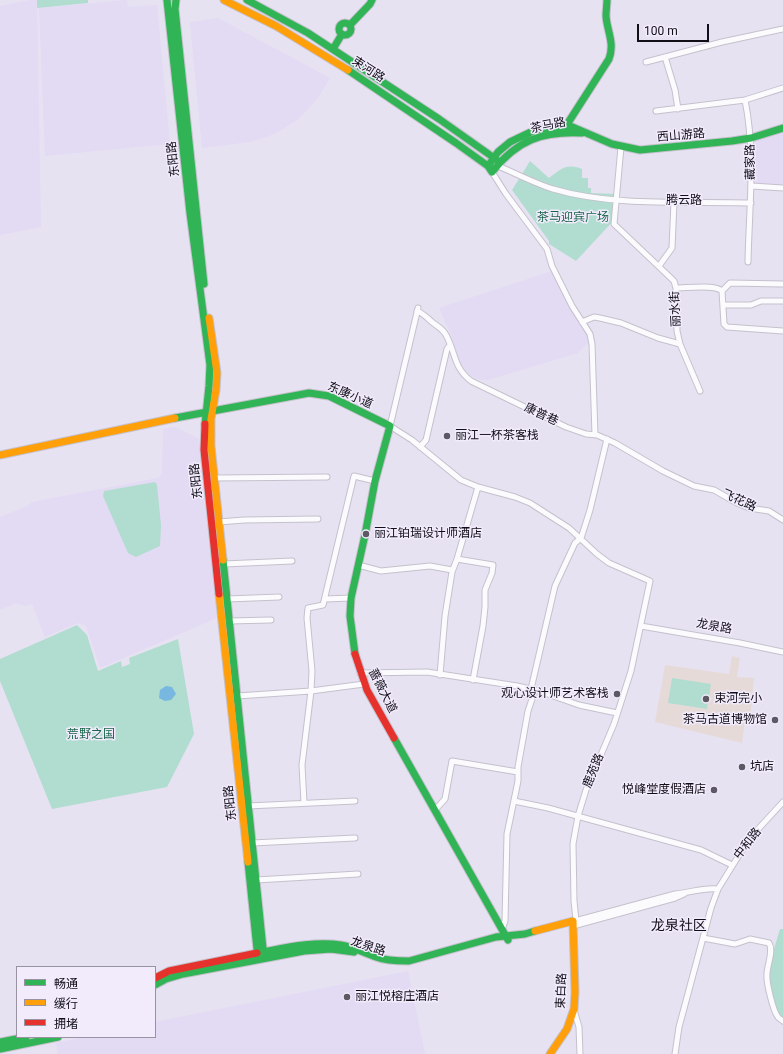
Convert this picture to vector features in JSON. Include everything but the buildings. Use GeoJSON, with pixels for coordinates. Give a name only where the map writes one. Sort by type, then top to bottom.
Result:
{"type":"FeatureCollection","features":[{"type":"Feature","properties":{"kind":"main road","name":"东阳路"},"geometry":{"type":"LineString","coordinates":[[167,0],[190,213],[210,365],[210,437],[256,880],[261,955]]}},
{"type":"Feature","properties":{"kind":"main road","name":"东阳路"},"geometry":{"type":"LineString","coordinates":[[176,0],[177,24],[196,215],[216,364],[216,390],[204,438],[204,450],[261,955]]}},
{"type":"Feature","properties":{"kind":"main road","name":"束河路"},"geometry":{"type":"LineString","coordinates":[[224,0],[267,20],[303,41],[434,127],[490,169]]}},
{"type":"Feature","properties":{"kind":"main road","name":"束河路"},"geometry":{"type":"LineString","coordinates":[[247,0],[296,26],[333,49],[439,119],[496,162]]}},
{"type":"Feature","properties":{"kind":"main road"},"geometry":{"type":"LineString","coordinates":[[333,49],[342,34],[340,31],[341,25],[344,23],[350,25],[372,0]]}},
{"type":"Feature","properties":{"kind":"main road"},"geometry":{"type":"LineString","coordinates":[[566,126],[612,52],[612,42],[606,16],[607,0]]}},
{"type":"Feature","properties":{"kind":"main road","name":"茶马路"},"geometry":{"type":"LineString","coordinates":[[496,162],[502,148],[521,136],[544,128],[570,126],[582,133]]}},
{"type":"Feature","properties":{"kind":"main road","name":"西山游路"},"geometry":{"type":"LineString","coordinates":[[582,133],[621,147],[640,150],[732,142],[783,128]]}},
{"type":"Feature","properties":{"kind":"main road","name":"茶马路"},"geometry":{"type":"LineString","coordinates":[[490,169],[514,147],[538,136],[566,132],[582,133]]}},
{"type":"Feature","properties":{"kind":"main road","name":"东康小道"},"geometry":{"type":"LineString","coordinates":[[0,455],[299,393],[313,393],[329,396],[390,426]]}},
{"type":"Feature","properties":{"kind":"main road","name":"蔷薇大道"},"geometry":{"type":"LineString","coordinates":[[390,426],[375,481],[365,535],[350,598],[351,634],[364,684],[506,935]]}},
{"type":"Feature","properties":{"kind":"main road","name":"龙泉路"},"geometry":{"type":"LineString","coordinates":[[156,984],[166,979],[303,944],[330,943],[353,947],[377,958],[403,961],[415,960],[496,937],[525,934],[574,923]]}},
{"type":"Feature","properties":{"kind":"main road","name":"束白路"},"geometry":{"type":"LineString","coordinates":[[550,1054],[567,1029],[574,1009],[574,923]]}},
{"type":"Feature","properties":{"kind":"main road","name":"龙泉路"},"geometry":{"type":"LineString","coordinates":[[156,978],[169,971],[182,968],[261,955]]}},
{"type":"Feature","properties":{"kind":"main road"},"geometry":{"type":"LineString","coordinates":[[0,1042],[21,1038]]}},
{"type":"Feature","properties":{"kind":"main road"},"geometry":{"type":"LineString","coordinates":[[0,1049],[53,1038]]}},
{"type":"Feature","properties":{"kind":"street"},"geometry":{"type":"LineString","coordinates":[[646,62],[722,42],[783,29]]}},
{"type":"Feature","properties":{"kind":"street"},"geometry":{"type":"LineString","coordinates":[[666,57],[676,90],[678,109]]}},
{"type":"Feature","properties":{"kind":"street"},"geometry":{"type":"LineString","coordinates":[[656,112],[745,100],[783,88]]}},
{"type":"Feature","properties":{"kind":"street","name":"藏家路"},"geometry":{"type":"LineString","coordinates":[[745,100],[751,138],[752,186],[748,262]]}},
{"type":"Feature","properties":{"kind":"street"},"geometry":{"type":"LineString","coordinates":[[616,200],[621,147]]}},
{"type":"Feature","properties":{"kind":"street","name":"腾云路"},"geometry":{"type":"LineString","coordinates":[[496,162],[552,188],[591,197],[616,200],[751,203]]}},
{"type":"Feature","properties":{"kind":"street"},"geometry":{"type":"LineString","coordinates":[[490,169],[506,194],[547,249],[552,266],[572,306],[590,334],[592,344],[595,435]]}},
{"type":"Feature","properties":{"kind":"street"},"geometry":{"type":"LineString","coordinates":[[752,186],[783,188]]}},
{"type":"Feature","properties":{"kind":"street","name":"丽水街"},"geometry":{"type":"LineString","coordinates":[[616,200],[614,224],[674,281],[676,288],[677,331],[680,344],[700,391]]}},
{"type":"Feature","properties":{"kind":"street"},"geometry":{"type":"LineString","coordinates":[[659,266],[672,248],[674,202]]}},
{"type":"Feature","properties":{"kind":"street"},"geometry":{"type":"LineString","coordinates":[[783,284],[730,283],[722,291],[724,324],[727,327],[783,331]]}},
{"type":"Feature","properties":{"kind":"street"},"geometry":{"type":"LineString","coordinates":[[676,288],[716,288],[722,291]]}},
{"type":"Feature","properties":{"kind":"street"},"geometry":{"type":"LineString","coordinates":[[723,305],[751,305],[761,301],[783,300]]}},
{"type":"Feature","properties":{"kind":"street","name":"康普巷"},"geometry":{"type":"LineString","coordinates":[[390,426],[417,310],[442,329],[450,344],[460,370],[471,381],[566,427],[586,434],[595,435],[615,443],[663,471],[694,486]]}},
{"type":"Feature","properties":{"kind":"street"},"geometry":{"type":"LineString","coordinates":[[582,322],[594,317],[600,318],[620,323],[658,338],[680,344]]}},
{"type":"Feature","properties":{"kind":"street"},"geometry":{"type":"LineString","coordinates":[[420,447],[426,440],[447,349],[450,344]]}},
{"type":"Feature","properties":{"kind":"street","name":"东康小道"},"geometry":{"type":"LineString","coordinates":[[390,426],[420,447],[456,476],[478,487],[515,497],[530,503],[560,521],[609,563],[650,581]]}},
{"type":"Feature","properties":{"kind":"street"},"geometry":{"type":"LineString","coordinates":[[506,935],[507,834],[518,781],[518,772],[528,711],[555,586],[575,543],[581,538],[590,510],[606,439]]}},
{"type":"Feature","properties":{"kind":"street"},"geometry":{"type":"LineString","coordinates":[[304,803],[302,765],[312,671],[307,618],[308,608],[324,605],[354,476],[375,481]]}},
{"type":"Feature","properties":{"kind":"street"},"geometry":{"type":"LineString","coordinates":[[215,478],[327,477]]}},
{"type":"Feature","properties":{"kind":"street","name":"飞花路"},"geometry":{"type":"LineString","coordinates":[[694,486],[714,490],[743,506],[762,511],[770,511],[783,520]]}},
{"type":"Feature","properties":{"kind":"street"},"geometry":{"type":"LineString","coordinates":[[440,675],[445,616],[452,570],[457,559],[478,487]]}},
{"type":"Feature","properties":{"kind":"street"},"geometry":{"type":"LineString","coordinates":[[219,522],[244,520],[318,519]]}},
{"type":"Feature","properties":{"kind":"street"},"geometry":{"type":"LineString","coordinates":[[457,559],[493,565],[492,573],[485,590],[483,626],[473,680]]}},
{"type":"Feature","properties":{"kind":"street"},"geometry":{"type":"LineString","coordinates":[[224,564],[292,561]]}},
{"type":"Feature","properties":{"kind":"street"},"geometry":{"type":"LineString","coordinates":[[358,565],[381,570],[430,566],[452,570]]}},
{"type":"Feature","properties":{"kind":"street","name":"鹿苑路"},"geometry":{"type":"LineString","coordinates":[[574,923],[573,844],[578,816],[586,790],[617,713],[631,671],[650,581]]}},
{"type":"Feature","properties":{"kind":"street"},"geometry":{"type":"LineString","coordinates":[[227,599],[279,597]]}},
{"type":"Feature","properties":{"kind":"street"},"geometry":{"type":"LineString","coordinates":[[325,598],[350,598]]}},
{"type":"Feature","properties":{"kind":"street"},"geometry":{"type":"LineString","coordinates":[[229,620],[271,620]]}},
{"type":"Feature","properties":{"kind":"street","name":"龙泉路"},"geometry":{"type":"LineString","coordinates":[[641,626],[783,652]]}},
{"type":"Feature","properties":{"kind":"street"},"geometry":{"type":"LineString","coordinates":[[360,673],[427,672],[533,689],[579,705],[617,713]]}},
{"type":"Feature","properties":{"kind":"street"},"geometry":{"type":"LineString","coordinates":[[237,696],[311,691],[364,684]]}},
{"type":"Feature","properties":{"kind":"street"},"geometry":{"type":"LineString","coordinates":[[435,810],[445,799],[452,760],[518,772]]}},
{"type":"Feature","properties":{"kind":"street"},"geometry":{"type":"LineString","coordinates":[[248,806],[355,801]]}},
{"type":"Feature","properties":{"kind":"street"},"geometry":{"type":"LineString","coordinates":[[514,801],[548,808],[701,850],[732,864]]}},
{"type":"Feature","properties":{"kind":"street","name":"中和路"},"geometry":{"type":"LineString","coordinates":[[675,1054],[680,1027],[703,938],[718,889],[732,864],[749,839],[783,802]]}},
{"type":"Feature","properties":{"kind":"street"},"geometry":{"type":"LineString","coordinates":[[252,843],[355,838]]}},
{"type":"Feature","properties":{"kind":"street"},"geometry":{"type":"LineString","coordinates":[[256,880],[358,874]]}},
{"type":"Feature","properties":{"kind":"street"},"geometry":{"type":"LineString","coordinates":[[574,923],[675,898],[685,893],[708,888],[718,889]]}},
{"type":"Feature","properties":{"kind":"street"},"geometry":{"type":"LineString","coordinates":[[703,938],[735,944],[750,939],[769,943],[771,948],[766,973],[767,980],[778,1018],[783,1021]]}},
{"type":"Feature","properties":{"kind":"street"},"geometry":{"type":"LineString","coordinates":[[574,1009],[579,1027],[580,1054]]}},
{"type":"Feature","properties":{"kind":"shaded area"},"geometry":{"type":"Polygon","coordinates":[[[37,0],[41,227],[0,235],[0,6],[37,0]]]}},
{"type":"Feature","properties":{"kind":"shaded area"},"geometry":{"type":"Polygon","coordinates":[[[127,0],[128,7],[157,5],[170,144],[45,156],[39,8],[127,0]]]}},
{"type":"Feature","properties":{"kind":"shaded area"},"geometry":{"type":"Polygon","coordinates":[[[218,18],[330,78],[320,95],[309,108],[297,120],[283,129],[269,136],[250,142],[202,148],[190,22],[218,18]]]}},
{"type":"Feature","properties":{"kind":"shaded area"},"geometry":{"type":"Polygon","coordinates":[[[783,130],[783,185],[754,183],[755,141],[762,135],[783,130]]]}},
{"type":"Feature","properties":{"kind":"shaded area"},"geometry":{"type":"Polygon","coordinates":[[[552,271],[587,332],[589,342],[578,353],[488,380],[480,380],[470,375],[461,365],[451,335],[439,308],[552,271]]]}},
{"type":"Feature","properties":{"kind":"shaded area"},"geometry":{"type":"Polygon","coordinates":[[[175,427],[198,438],[217,618],[100,668],[86,626],[78,623],[45,637],[32,604],[25,606],[16,603],[0,610],[0,517],[27,506],[32,502],[158,478],[162,474],[163,429],[175,427]]]}},
{"type":"Feature","properties":{"kind":"shaded area","name":"束河完小"},"geometry":{"type":"Polygon","coordinates":[[[732,656],[740,658],[737,677],[754,678],[750,720],[745,720],[742,743],[655,722],[665,665],[729,674],[732,656]]]}},
{"type":"Feature","properties":{"kind":"shaded area","name":"丽江悦榕庄酒店"},"geometry":{"type":"Polygon","coordinates":[[[408,971],[425,1054],[58,1054],[56,1043],[78,1038],[156,1038],[156,1022],[408,971]]]}},
{"type":"Feature","properties":{"kind":"green space"},"geometry":{"type":"Polygon","coordinates":[[[37,0],[88,0],[88,3],[37,8],[37,0]]]}},
{"type":"Feature","properties":{"kind":"green space","name":"茶马迎宾广场"},"geometry":{"type":"Polygon","coordinates":[[[530,161],[549,178],[564,168],[576,167],[582,169],[582,178],[588,178],[588,188],[591,188],[591,193],[616,194],[615,219],[576,261],[549,244],[549,241],[512,190],[530,161]]]}},
{"type":"Feature","properties":{"kind":"green space"},"geometry":{"type":"Polygon","coordinates":[[[155,482],[157,485],[161,525],[160,546],[136,557],[128,553],[103,496],[104,491],[155,482]]]}},
{"type":"Feature","properties":{"kind":"green space","name":"荒野之国"},"geometry":{"type":"Polygon","coordinates":[[[77,625],[87,635],[98,671],[121,661],[122,667],[130,664],[129,658],[178,639],[194,734],[167,787],[52,809],[0,681],[0,659],[77,625]]]}},
{"type":"Feature","properties":{"kind":"green space"},"geometry":{"type":"Polygon","coordinates":[[[672,678],[711,684],[707,709],[668,703],[672,678]]]}},
{"type":"Feature","properties":{"kind":"green space"},"geometry":{"type":"Polygon","coordinates":[[[780,929],[783,929],[783,1018],[779,1016],[769,978],[772,957],[780,929]]]}},
{"type":"Feature","properties":{"kind":"water"},"geometry":{"type":"Polygon","coordinates":[[[166,686],[172,687],[176,694],[171,700],[165,701],[159,698],[160,690],[166,686]]]}},
{"type":"Feature","properties":{"kind":"traffic: fast"},"geometry":{"type":"LineString","coordinates":[[167,0],[190,213],[210,365],[205,424]]}},
{"type":"Feature","properties":{"kind":"traffic: fast"},"geometry":{"type":"LineString","coordinates":[[176,0],[175,9],[204,284]]}},
{"type":"Feature","properties":{"kind":"traffic: fast"},"geometry":{"type":"LineString","coordinates":[[247,0],[308,33],[439,119],[497,160]]}},
{"type":"Feature","properties":{"kind":"traffic: fast"},"geometry":{"type":"LineString","coordinates":[[350,25],[372,0]]}},
{"type":"Feature","properties":{"kind":"traffic: fast"},"geometry":{"type":"LineString","coordinates":[[566,126],[609,59],[611,53],[606,16],[607,0]]}},
{"type":"Feature","properties":{"kind":"traffic: fast"},"geometry":{"type":"LineString","coordinates":[[343,23],[347,23],[351,29],[347,35],[343,35],[339,31],[339,27],[343,23]]}},
{"type":"Feature","properties":{"kind":"traffic: fast"},"geometry":{"type":"LineString","coordinates":[[333,49],[342,34]]}},
{"type":"Feature","properties":{"kind":"traffic: fast"},"geometry":{"type":"LineString","coordinates":[[348,70],[456,143],[488,166],[492,172],[511,152],[531,140],[555,134],[582,133]]}},
{"type":"Feature","properties":{"kind":"traffic: fast"},"geometry":{"type":"LineString","coordinates":[[488,166],[498,152],[510,142],[535,130],[553,127],[570,126],[612,144],[640,150],[732,141],[751,138],[783,128]]}},
{"type":"Feature","properties":{"kind":"traffic: fast"},"geometry":{"type":"LineString","coordinates":[[175,418],[309,393],[329,396],[390,426],[375,481],[351,598],[350,616],[355,654]]}},
{"type":"Feature","properties":{"kind":"traffic: fast"},"geometry":{"type":"LineString","coordinates":[[223,560],[264,958]]}},
{"type":"Feature","properties":{"kind":"traffic: fast"},"geometry":{"type":"LineString","coordinates":[[394,738],[508,940]]}},
{"type":"Feature","properties":{"kind":"traffic: fast"},"geometry":{"type":"LineString","coordinates":[[248,862],[258,959]]}},
{"type":"Feature","properties":{"kind":"traffic: fast"},"geometry":{"type":"LineString","coordinates":[[257,953],[299,946],[330,944],[350,947],[384,959],[409,961],[496,937],[525,934],[535,931]]}},
{"type":"Feature","properties":{"kind":"traffic: fast"},"geometry":{"type":"LineString","coordinates":[[156,984],[166,979],[183,974],[304,951],[331,949],[354,952]]}},
{"type":"Feature","properties":{"kind":"traffic: fast"},"geometry":{"type":"LineString","coordinates":[[0,1042],[21,1038]]}},
{"type":"Feature","properties":{"kind":"traffic: fast"},"geometry":{"type":"LineString","coordinates":[[0,1049],[53,1038]]}},
{"type":"Feature","properties":{"kind":"traffic: slow"},"geometry":{"type":"LineString","coordinates":[[224,0],[276,26],[348,70]]}},
{"type":"Feature","properties":{"kind":"traffic: slow"},"geometry":{"type":"LineString","coordinates":[[209,318],[217,373],[216,390],[211,419],[211,446],[223,560]]}},
{"type":"Feature","properties":{"kind":"traffic: slow"},"geometry":{"type":"LineString","coordinates":[[0,455],[175,418]]}},
{"type":"Feature","properties":{"kind":"traffic: slow"},"geometry":{"type":"LineString","coordinates":[[219,594],[248,862]]}},
{"type":"Feature","properties":{"kind":"traffic: slow"},"geometry":{"type":"LineString","coordinates":[[535,931],[573,921],[574,1009],[567,1029],[550,1054]]}},
{"type":"Feature","properties":{"kind":"traffic: jam"},"geometry":{"type":"LineString","coordinates":[[205,424],[204,450],[219,594]]}},
{"type":"Feature","properties":{"kind":"traffic: jam"},"geometry":{"type":"LineString","coordinates":[[355,654],[367,690],[394,738]]}},
{"type":"Feature","properties":{"kind":"traffic: jam"},"geometry":{"type":"LineString","coordinates":[[156,978],[169,971],[257,953]]}},
{"type":"Feature","properties":{"kind":"place","name":"丽江一杯茶客栈"},"geometry":{"type":"Point","coordinates":[447,436]}},
{"type":"Feature","properties":{"kind":"place","name":"丽江铂瑞设计师酒店"},"geometry":{"type":"Point","coordinates":[366,534]}},
{"type":"Feature","properties":{"kind":"place","name":"观心设计师艺术客栈"},"geometry":{"type":"Point","coordinates":[617,694]}},
{"type":"Feature","properties":{"kind":"place","name":"束河完小"},"geometry":{"type":"Point","coordinates":[706,699]}},
{"type":"Feature","properties":{"kind":"place","name":"茶马古道博物馆"},"geometry":{"type":"Point","coordinates":[775,720]}},
{"type":"Feature","properties":{"kind":"place","name":"坑店"},"geometry":{"type":"Point","coordinates":[742,767]}},
{"type":"Feature","properties":{"kind":"place","name":"悦峰堂度假酒店"},"geometry":{"type":"Point","coordinates":[714,790]}},
{"type":"Feature","properties":{"kind":"place","name":"丽江悦榕庄酒店"},"geometry":{"type":"Point","coordinates":[347,997]}},
{"type":"Feature","properties":{"kind":"district","name":"龙泉社区"},"geometry":{"type":"Point","coordinates":[679,926]}}]}
